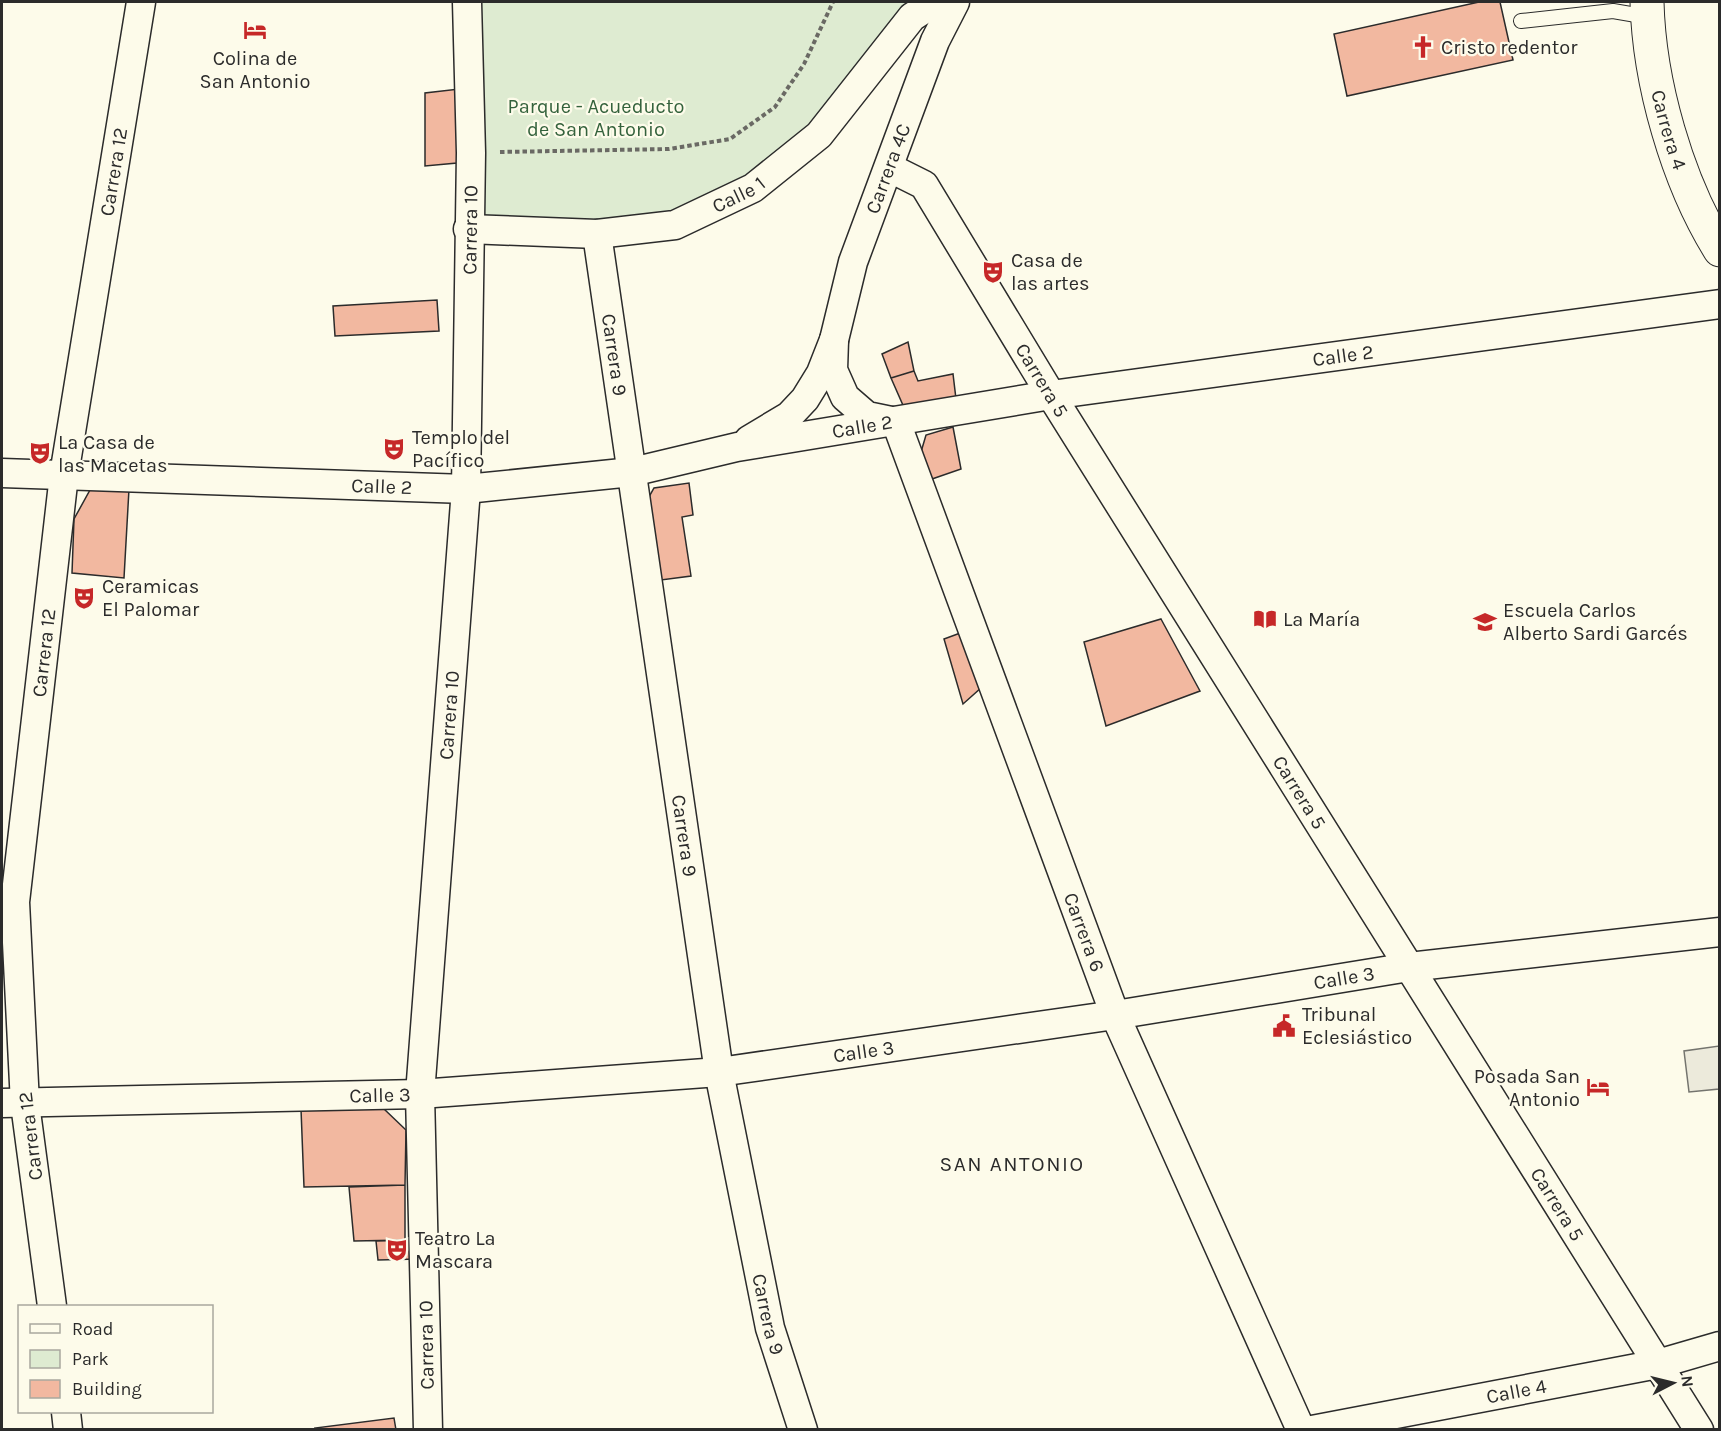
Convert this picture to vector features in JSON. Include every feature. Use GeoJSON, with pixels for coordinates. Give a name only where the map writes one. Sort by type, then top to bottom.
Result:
{"type":"FeatureCollection","features":[{"type":"Feature","properties":{"kind":"main road","name":"Carrera 4"},"geometry":{"type":"LineString","coordinates":[[1648,9],[1658,90],[1681,168],[1719,250]]}},
{"type":"Feature","properties":{"kind":"street","name":"Carrera 12"},"geometry":{"type":"LineString","coordinates":[[52,1305],[13,1103],[15,902],[64,475],[141,2]]}},
{"type":"Feature","properties":{"kind":"street","name":"Carrera 10"},"geometry":{"type":"LineString","coordinates":[[428,1430],[420,1094],[466,489],[468,229],[471,153],[467,2]]}},
{"type":"Feature","properties":{"kind":"street","name":"Calle 1"},"geometry":{"type":"LineString","coordinates":[[468,229],[597,234],[675,225],[753,188],[819,135],[912,17],[935,2]]}},
{"type":"Feature","properties":{"kind":"street","name":"Carrera 4C"},"geometry":{"type":"LineString","coordinates":[[737,447],[789,416],[821,373],[834,340],[853,262],[890,168],[935,41],[954,2]]}},
{"type":"Feature","properties":{"kind":"street","name":"Carrera 5"},"geometry":{"type":"LineString","coordinates":[[890,168],[924,185],[1051,395],[1699,1430]]}},
{"type":"Feature","properties":{"kind":"street","name":"Carrera 9"},"geometry":{"type":"LineString","coordinates":[[597,234],[719,1072],[770,1328],[803,1430]]}},
{"type":"Feature","properties":{"kind":"street","name":"Calle 2"},"geometry":{"type":"LineString","coordinates":[[2,473],[466,489],[632,472],[737,447],[896,423],[1051,395],[1719,304]]}},
{"type":"Feature","properties":{"kind":"street","name":"Carrera 4C"},"geometry":{"type":"LineString","coordinates":[[834,340],[833,370],[845,397],[867,416],[896,423]]}},
{"type":"Feature","properties":{"kind":"street","name":"Carrera 6"},"geometry":{"type":"LineString","coordinates":[[896,423],[1115,1015],[1301,1430]]}},
{"type":"Feature","properties":{"kind":"street","name":"Calle 3"},"geometry":{"type":"LineString","coordinates":[[13,1103],[420,1094],[719,1072],[1115,1015],[1409,967],[1719,932]]}},
{"type":"Feature","properties":{"kind":"street","name":"Calle 4"},"geometry":{"type":"LineString","coordinates":[[1312,1430],[1658,1364],[1719,1346]]}},
{"type":"Feature","properties":{"kind":"street"},"geometry":{"type":"LineString","coordinates":[[66,1413],[68,1430]]}},
{"type":"Feature","properties":{"kind":"lane"},"geometry":{"type":"LineString","coordinates":[[1521,21],[1648,9]]}},
{"type":"Feature","properties":{"kind":"path"},"geometry":{"type":"LineString","coordinates":[[471,153],[669,149],[730,139],[776,107],[804,64],[833,2]]}},
{"type":"Feature","properties":{"kind":"green space","name":"Parque - Acueducto de San Antonio"},"geometry":{"type":"Polygon","coordinates":[[[467,2],[935,2],[819,135],[675,225],[468,229],[467,2]]]}},
{"type":"Feature","properties":{"kind":"shaded area"},"geometry":{"type":"Polygon","coordinates":[[[1719,1046],[1719,1089],[1689,1092],[1684,1051],[1719,1046]]]}},
{"type":"Feature","properties":{"kind":"building","name":"Cristo redentor"},"geometry":{"type":"Polygon","coordinates":[[[1479,2],[1500,2],[1513,60],[1347,96],[1334,34],[1479,2]]]}},
{"type":"Feature","properties":{"kind":"building"},"geometry":{"type":"Polygon","coordinates":[[[459,89],[457,163],[425,166],[425,93],[459,89]]]}},
{"type":"Feature","properties":{"kind":"building"},"geometry":{"type":"Polygon","coordinates":[[[437,300],[439,331],[335,336],[333,306],[437,300]]]}},
{"type":"Feature","properties":{"kind":"building"},"geometry":{"type":"Polygon","coordinates":[[[908,342],[914,371],[891,378],[882,354],[908,342]]]}},
{"type":"Feature","properties":{"kind":"building"},"geometry":{"type":"Polygon","coordinates":[[[914,371],[918,381],[953,374],[956,399],[906,412],[891,378],[914,371]]]}},
{"type":"Feature","properties":{"kind":"building"},"geometry":{"type":"Polygon","coordinates":[[[953,427],[961,469],[932,479],[921,452],[926,435],[953,427]]]}},
{"type":"Feature","properties":{"kind":"building"},"geometry":{"type":"Polygon","coordinates":[[[689,483],[693,515],[682,517],[691,576],[661,580],[649,497],[654,488],[689,483]]]}},
{"type":"Feature","properties":{"kind":"building"},"geometry":{"type":"Polygon","coordinates":[[[129,489],[124,578],[72,573],[74,519],[90,490],[129,489]]]}},
{"type":"Feature","properties":{"kind":"building"},"geometry":{"type":"Polygon","coordinates":[[[1161,619],[1200,691],[1106,726],[1084,642],[1161,619]]]}},
{"type":"Feature","properties":{"kind":"building"},"geometry":{"type":"Polygon","coordinates":[[[963,632],[982,687],[963,704],[944,639],[963,632]]]}},
{"type":"Feature","properties":{"kind":"building"},"geometry":{"type":"Polygon","coordinates":[[[301,1109],[384,1109],[406,1130],[405,1185],[304,1187],[301,1109]]]}},
{"type":"Feature","properties":{"kind":"building"},"geometry":{"type":"Polygon","coordinates":[[[405,1185],[405,1240],[354,1241],[349,1187],[405,1185]]]}},
{"type":"Feature","properties":{"kind":"building","name":"Teatro La Mascara"},"geometry":{"type":"Polygon","coordinates":[[[418,1240],[418,1259],[378,1260],[376,1241],[418,1240]]]}},
{"type":"Feature","properties":{"kind":"building"},"geometry":{"type":"Polygon","coordinates":[[[394,1418],[396,1430],[316,1430],[315,1428],[394,1418]]]}},
{"type":"Feature","properties":{"kind":"place","name":"Colina de San Antonio"},"geometry":{"type":"Point","coordinates":[255,30]}},
{"type":"Feature","properties":{"kind":"place","name":"Cristo redentor"},"geometry":{"type":"Point","coordinates":[1423,47]}},
{"type":"Feature","properties":{"kind":"place","name":"Casa de las artes"},"geometry":{"type":"Point","coordinates":[993,272]}},
{"type":"Feature","properties":{"kind":"place","name":"Templo del Pacífico"},"geometry":{"type":"Point","coordinates":[394,449]}},
{"type":"Feature","properties":{"kind":"place","name":"La Casa de las Macetas"},"geometry":{"type":"Point","coordinates":[40,453]}},
{"type":"Feature","properties":{"kind":"place","name":"Ceramicas El Palomar"},"geometry":{"type":"Point","coordinates":[84,598]}},
{"type":"Feature","properties":{"kind":"place","name":"La María"},"geometry":{"type":"Point","coordinates":[1265,619]}},
{"type":"Feature","properties":{"kind":"place","name":"Escuela Carlos Alberto Sardi Garcés"},"geometry":{"type":"Point","coordinates":[1485,622]}},
{"type":"Feature","properties":{"kind":"place","name":"Tribunal Eclesiástico"},"geometry":{"type":"Point","coordinates":[1284,1026]}},
{"type":"Feature","properties":{"kind":"place","name":"Posada San Antonio"},"geometry":{"type":"Point","coordinates":[1598,1087]}},
{"type":"Feature","properties":{"kind":"place","name":"Teatro La Mascara"},"geometry":{"type":"Point","coordinates":[397,1250]}},
{"type":"Feature","properties":{"kind":"district","name":"SAN ANTONIO"},"geometry":{"type":"Point","coordinates":[1012,1164]}}]}
